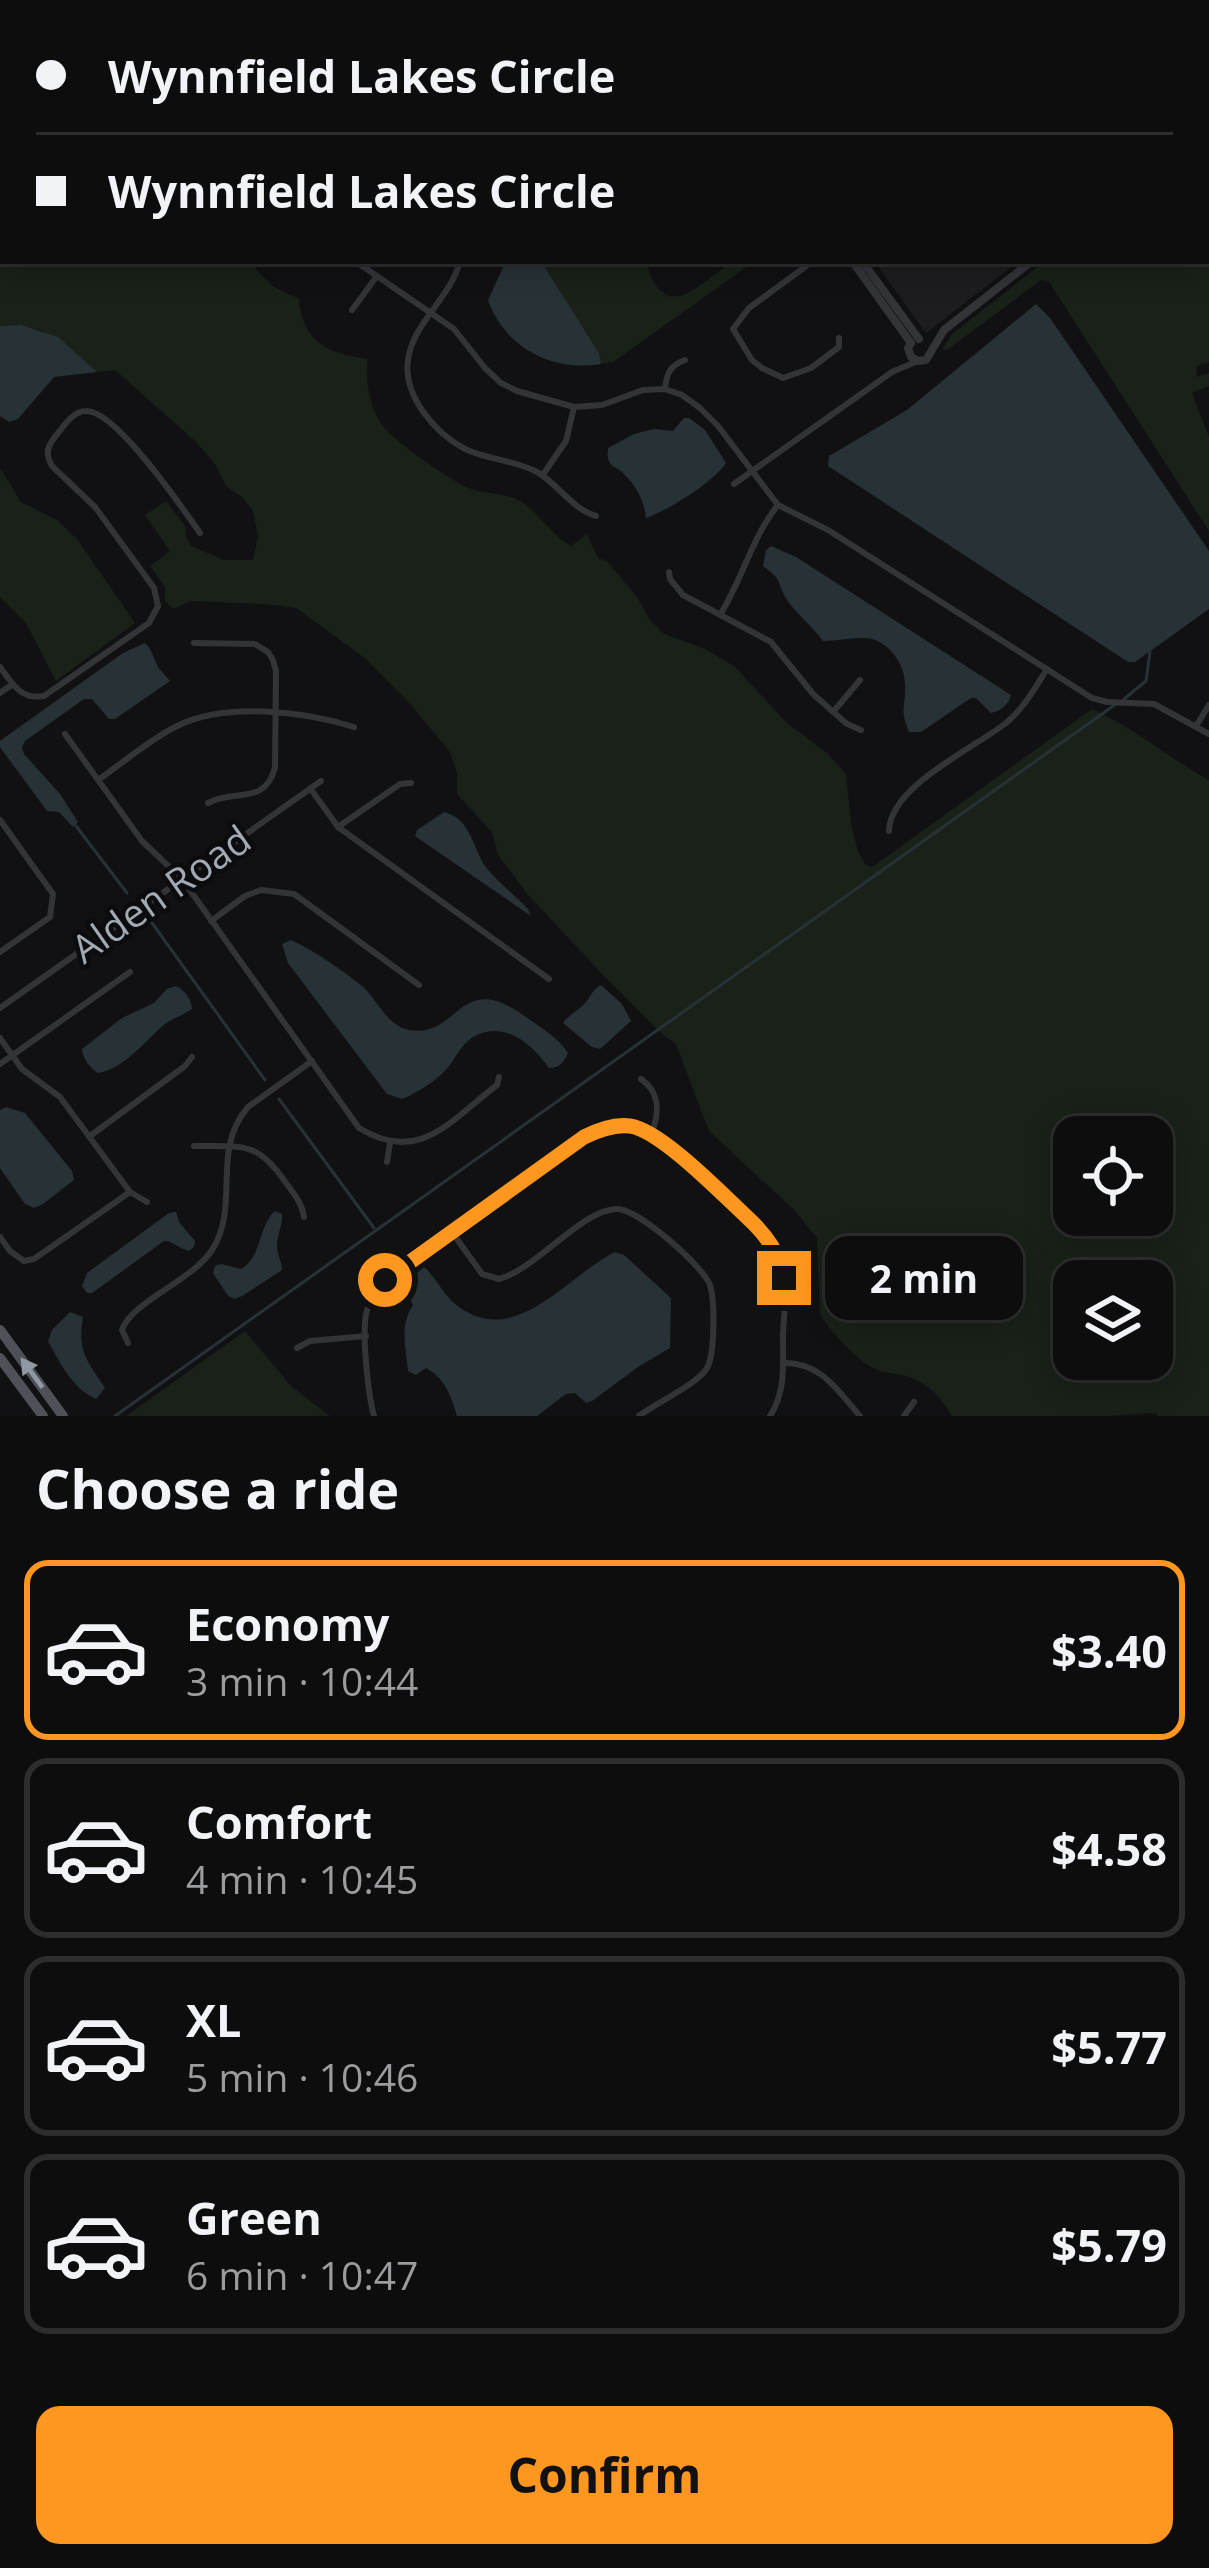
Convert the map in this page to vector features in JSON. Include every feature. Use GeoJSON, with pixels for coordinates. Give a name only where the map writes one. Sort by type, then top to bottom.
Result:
{"type":"FeatureCollection","features":[{"type":"Feature","properties":{"kind":"main road"},"geometry":{"type":"LineString","coordinates":[[0,1330],[63,1416]]}},
{"type":"Feature","properties":{"kind":"main road"},"geometry":{"type":"LineString","coordinates":[[0,1358],[43,1416]]}},
{"type":"Feature","properties":{"kind":"street"},"geometry":{"type":"LineString","coordinates":[[360,264],[432,311],[454,329],[485,368],[517,391],[574,407],[602,405],[643,390],[665,389],[682,395],[700,408],[778,505],[828,530],[1095,699],[1154,704],[1209,734]]}},
{"type":"Feature","properties":{"kind":"street"},"geometry":{"type":"LineString","coordinates":[[459,264],[448,289],[412,342],[408,380],[415,399],[463,448],[528,467],[596,516]]}},
{"type":"Feature","properties":{"kind":"street"},"geometry":{"type":"LineString","coordinates":[[809,264],[749,308],[733,329],[752,359],[783,378],[811,368],[839,347],[839,338]]}},
{"type":"Feature","properties":{"kind":"street"},"geometry":{"type":"LineString","coordinates":[[854,264],[916,343]]}},
{"type":"Feature","properties":{"kind":"street"},"geometry":{"type":"LineString","coordinates":[[864,264],[916,343],[918,361]]}},
{"type":"Feature","properties":{"kind":"street"},"geometry":{"type":"LineString","coordinates":[[892,372],[916,343],[944,330],[1028,264]]}},
{"type":"Feature","properties":{"kind":"street"},"geometry":{"type":"LineString","coordinates":[[352,310],[377,276]]}},
{"type":"Feature","properties":{"kind":"street"},"geometry":{"type":"LineString","coordinates":[[734,484],[892,372],[929,356],[944,330]]}},
{"type":"Feature","properties":{"kind":"street"},"geometry":{"type":"LineString","coordinates":[[916,343],[928,342],[932,348]]}},
{"type":"Feature","properties":{"kind":"street"},"geometry":{"type":"LineString","coordinates":[[665,389],[673,364],[685,360]]}},
{"type":"Feature","properties":{"kind":"street"},"geometry":{"type":"LineString","coordinates":[[542,475],[566,441],[574,407]]}},
{"type":"Feature","properties":{"kind":"street"},"geometry":{"type":"LineString","coordinates":[[0,667],[27,697],[44,696],[149,623],[158,606],[154,588],[95,507],[47,458],[48,445],[74,415],[97,413],[149,461],[200,533]]}},
{"type":"Feature","properties":{"kind":"street"},"geometry":{"type":"LineString","coordinates":[[720,613],[746,568],[756,538],[778,505]]}},
{"type":"Feature","properties":{"kind":"street"},"geometry":{"type":"LineString","coordinates":[[669,572],[683,595],[770,642],[813,694],[860,730]]}},
{"type":"Feature","properties":{"kind":"street"},"geometry":{"type":"LineString","coordinates":[[194,643],[255,644],[268,652],[276,671],[275,768],[267,786],[208,803]]}},
{"type":"Feature","properties":{"kind":"street"},"geometry":{"type":"LineString","coordinates":[[889,831],[902,798],[1006,723],[1047,669]]}},
{"type":"Feature","properties":{"kind":"street"},"geometry":{"type":"LineString","coordinates":[[832,712],[860,680]]}},
{"type":"Feature","properties":{"kind":"street"},"geometry":{"type":"LineString","coordinates":[[0,693],[13,684]]}},
{"type":"Feature","properties":{"kind":"street"},"geometry":{"type":"LineString","coordinates":[[1196,726],[1209,705]]}},
{"type":"Feature","properties":{"kind":"street"},"geometry":{"type":"LineString","coordinates":[[98,780],[165,733],[201,717],[250,712],[308,716],[354,727]]}},
{"type":"Feature","properties":{"kind":"street"},"geometry":{"type":"LineString","coordinates":[[65,734],[142,841],[182,879],[359,1128],[390,1143],[417,1142],[497,1085],[499,1077]]}},
{"type":"Feature","properties":{"kind":"street","name":"Alden Road"},"geometry":{"type":"LineString","coordinates":[[0,1008],[321,781]]}},
{"type":"Feature","properties":{"kind":"street"},"geometry":{"type":"LineString","coordinates":[[338,827],[400,784],[411,783]]}},
{"type":"Feature","properties":{"kind":"street"},"geometry":{"type":"LineString","coordinates":[[310,788],[338,827],[549,979]]}},
{"type":"Feature","properties":{"kind":"street"},"geometry":{"type":"LineString","coordinates":[[0,820],[53,893],[50,917],[0,952]]}},
{"type":"Feature","properties":{"kind":"street"},"geometry":{"type":"LineString","coordinates":[[211,921],[261,890],[294,894],[419,985]]}},
{"type":"Feature","properties":{"kind":"street"},"geometry":{"type":"LineString","coordinates":[[0,1064],[130,972]]}},
{"type":"Feature","properties":{"kind":"street"},"geometry":{"type":"LineString","coordinates":[[0,1038],[22,1069],[60,1097],[130,1192],[147,1202]]}},
{"type":"Feature","properties":{"kind":"street"},"geometry":{"type":"LineString","coordinates":[[90,1136],[192,1057]]}},
{"type":"Feature","properties":{"kind":"street"},"geometry":{"type":"LineString","coordinates":[[128,1343],[122,1330],[128,1317],[192,1272],[222,1230],[227,1147],[234,1126],[248,1107],[312,1061]]}},
{"type":"Feature","properties":{"kind":"street"},"geometry":{"type":"LineString","coordinates":[[640,1079],[657,1102],[651,1134]]}},
{"type":"Feature","properties":{"kind":"street"},"geometry":{"type":"LineString","coordinates":[[374,1416],[366,1312],[381,1284],[597,1130],[630,1126],[651,1134],[764,1233],[775,1250],[784,1278],[783,1363],[780,1397],[770,1416]]}},
{"type":"Feature","properties":{"kind":"street"},"geometry":{"type":"LineString","coordinates":[[387,1162],[390,1143]]}},
{"type":"Feature","properties":{"kind":"street"},"geometry":{"type":"LineString","coordinates":[[194,1146],[249,1148],[264,1155],[302,1205],[304,1217]]}},
{"type":"Feature","properties":{"kind":"street"},"geometry":{"type":"LineString","coordinates":[[0,1237],[24,1261],[34,1259],[130,1192]]}},
{"type":"Feature","properties":{"kind":"street"},"geometry":{"type":"LineString","coordinates":[[452,1232],[482,1274],[499,1280],[593,1217],[620,1209],[639,1216],[694,1264],[712,1294],[710,1364],[696,1381],[639,1416]]}},
{"type":"Feature","properties":{"kind":"street"},"geometry":{"type":"LineString","coordinates":[[297,1348],[310,1341],[366,1336]]}},
{"type":"Feature","properties":{"kind":"street"},"geometry":{"type":"LineString","coordinates":[[783,1363],[810,1365],[860,1416]]}},
{"type":"Feature","properties":{"kind":"street"},"geometry":{"type":"LineString","coordinates":[[904,1416],[914,1402]]}},
{"type":"Feature","properties":{"kind":"shaded area"},"geometry":{"type":"Polygon","coordinates":[[[0,264],[252,264],[272,286],[299,299],[306,326],[320,343],[341,354],[368,359],[373,407],[395,438],[460,484],[523,503],[571,546],[587,534],[598,558],[607,561],[664,634],[734,666],[787,723],[827,753],[846,774],[851,823],[866,865],[872,867],[1092,709],[1209,780],[1209,1416],[952,1416],[925,1385],[877,1370],[852,1352],[820,1314],[817,1238],[795,1211],[709,1131],[676,1044],[606,978],[529,896],[498,855],[492,832],[457,794],[450,752],[366,659],[296,608],[191,601],[173,609],[150,566],[170,551],[145,515],[166,501],[185,526],[191,546],[224,560],[253,560],[258,536],[253,511],[226,486],[194,440],[115,370],[97,372],[43,332],[0,326],[0,264]]]}},
{"type":"Feature","properties":{"kind":"shaded area"},"geometry":{"type":"Polygon","coordinates":[[[505,264],[543,264],[599,353],[601,364],[565,364],[533,353],[506,331],[488,300],[505,264]]]}},
{"type":"Feature","properties":{"kind":"shaded area"},"geometry":{"type":"Polygon","coordinates":[[[543,264],[646,264],[658,288],[677,296],[730,264],[751,264],[613,362],[601,364],[599,353],[543,264]]]}},
{"type":"Feature","properties":{"kind":"shaded area"},"geometry":{"type":"Polygon","coordinates":[[[876,264],[1015,264],[926,333],[876,264]]]}},
{"type":"Feature","properties":{"kind":"shaded area"},"geometry":{"type":"Polygon","coordinates":[[[1041,264],[1209,264],[1209,362],[1197,366],[1196,377],[1209,373],[1209,386],[1192,393],[1209,437],[1209,531],[1049,282],[1041,280],[947,350],[942,349],[952,334],[1041,264]]]}},
{"type":"Feature","properties":{"kind":"shaded area"},"geometry":{"type":"Polygon","coordinates":[[[1036,304],[1209,551],[1209,609],[1135,662],[1128,662],[828,466],[829,456],[907,410],[1036,304]]]}},
{"type":"Feature","properties":{"kind":"shaded area"},"geometry":{"type":"Polygon","coordinates":[[[21,325],[58,337],[97,372],[54,377],[18,419],[9,422],[0,416],[0,326],[21,325]]]}},
{"type":"Feature","properties":{"kind":"shaded area"},"geometry":{"type":"Polygon","coordinates":[[[684,418],[705,430],[726,463],[689,495],[646,518],[635,488],[609,461],[608,448],[634,434],[673,431],[684,418]]]}},
{"type":"Feature","properties":{"kind":"shaded area"},"geometry":{"type":"Polygon","coordinates":[[[0,468],[21,502],[57,520],[77,539],[135,623],[56,681],[26,623],[0,597],[0,468]]]}},
{"type":"Feature","properties":{"kind":"shaded area"},"geometry":{"type":"Polygon","coordinates":[[[771,546],[796,557],[1011,695],[1008,702],[991,713],[971,698],[921,732],[909,732],[903,670],[896,657],[872,639],[823,641],[763,566],[771,546]]]}},
{"type":"Feature","properties":{"kind":"shaded area"},"geometry":{"type":"Polygon","coordinates":[[[145,643],[170,681],[115,719],[109,719],[92,699],[84,699],[22,747],[78,822],[73,827],[59,812],[47,811],[0,741],[123,653],[145,643]]]}},
{"type":"Feature","properties":{"kind":"shaded area"},"geometry":{"type":"Polygon","coordinates":[[[444,812],[460,821],[485,866],[531,916],[415,836],[444,812]]]}},
{"type":"Feature","properties":{"kind":"shaded area"},"geometry":{"type":"Polygon","coordinates":[[[291,940],[362,986],[401,1027],[426,1030],[486,999],[526,1017],[568,1053],[561,1064],[549,1068],[517,1037],[486,1032],[467,1042],[434,1081],[402,1099],[387,1094],[288,963],[282,944],[291,940]]]}},
{"type":"Feature","properties":{"kind":"shaded area"},"geometry":{"type":"Polygon","coordinates":[[[601,985],[622,1004],[631,1021],[600,1049],[563,1023],[601,985]]]}},
{"type":"Feature","properties":{"kind":"shaded area"},"geometry":{"type":"Polygon","coordinates":[[[176,986],[187,995],[192,1009],[165,1024],[117,1066],[98,1073],[90,1066],[82,1049],[176,986]]]}},
{"type":"Feature","properties":{"kind":"shaded area"},"geometry":{"type":"Polygon","coordinates":[[[6,1107],[25,1113],[72,1171],[74,1180],[34,1208],[25,1204],[0,1168],[0,1110],[6,1107]]]}},
{"type":"Feature","properties":{"kind":"shaded area"},"geometry":{"type":"Polygon","coordinates":[[[275,1211],[282,1214],[277,1246],[282,1270],[242,1296],[228,1296],[213,1273],[215,1266],[241,1269],[248,1263],[275,1211]]]}},
{"type":"Feature","properties":{"kind":"shaded area"},"geometry":{"type":"Polygon","coordinates":[[[176,1212],[195,1241],[194,1247],[189,1251],[164,1241],[87,1293],[82,1286],[87,1273],[176,1212]]]}},
{"type":"Feature","properties":{"kind":"shaded area"},"geometry":{"type":"Polygon","coordinates":[[[615,1252],[671,1298],[670,1348],[592,1401],[566,1394],[537,1416],[457,1416],[438,1377],[426,1368],[416,1375],[408,1371],[405,1329],[413,1305],[404,1285],[424,1267],[455,1304],[477,1317],[498,1320],[539,1305],[615,1252]]]}},
{"type":"Feature","properties":{"kind":"shaded area"},"geometry":{"type":"Polygon","coordinates":[[[70,1312],[83,1317],[83,1347],[105,1388],[96,1399],[73,1382],[48,1341],[70,1312]]]}},
{"type":"Feature","properties":{"kind":"shaded area"},"geometry":{"type":"Polygon","coordinates":[[[245,1331],[291,1386],[330,1416],[126,1416],[245,1331]]]}},
{"type":"Feature","properties":{"kind":"waterway"},"geometry":{"type":"LineString","coordinates":[[1124,699],[1146,681],[1150,652]]}},
{"type":"Feature","properties":{"kind":"waterway"},"geometry":{"type":"LineString","coordinates":[[115,1416],[1116,704]]}},
{"type":"Feature","properties":{"kind":"waterway"},"geometry":{"type":"LineString","coordinates":[[76,826],[127,893]]}},
{"type":"Feature","properties":{"kind":"waterway"},"geometry":{"type":"LineString","coordinates":[[147,916],[265,1080]]}},
{"type":"Feature","properties":{"kind":"waterway"},"geometry":{"type":"LineString","coordinates":[[279,1099],[374,1228]]}},
{"type":"Feature","properties":{"kind":"route"},"geometry":{"type":"LineString","coordinates":[[385,1280],[584,1137],[623,1126],[657,1138],[764,1233],[784,1278]]}}]}
